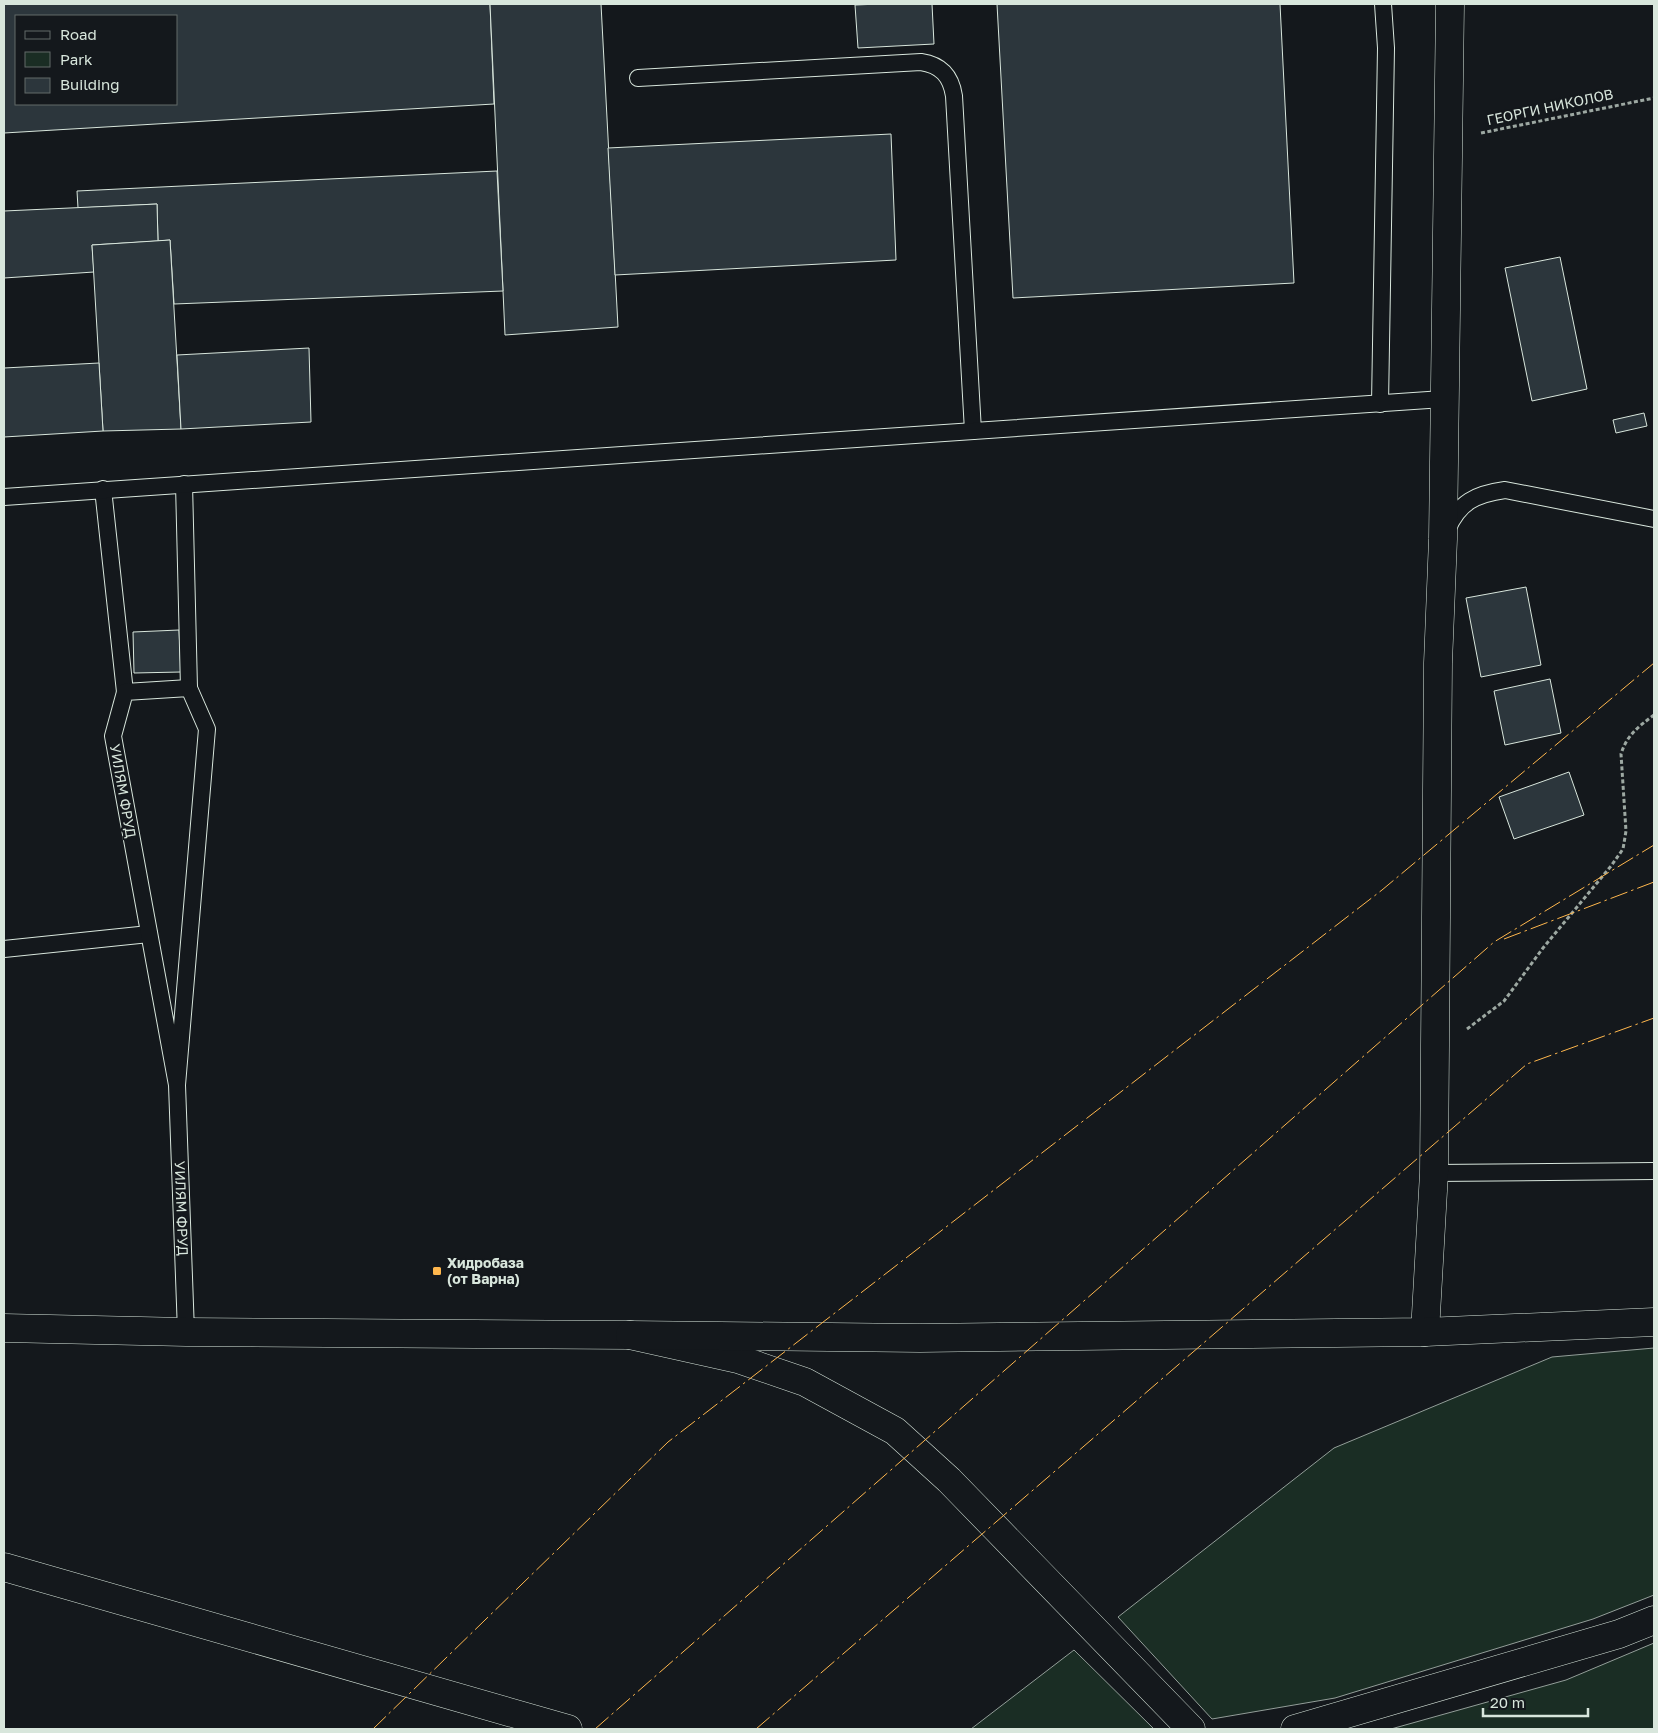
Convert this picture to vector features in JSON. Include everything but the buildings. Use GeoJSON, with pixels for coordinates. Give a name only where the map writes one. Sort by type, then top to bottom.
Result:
{"type":"FeatureCollection","features":[{"type":"Feature","properties":{"kind":"street"},"geometry":{"type":"LineString","coordinates":[[1425,1332],[1434,1173],[1438,663],[1442,539],[1450,4]]}},
{"type":"Feature","properties":{"kind":"street"},"geometry":{"type":"LineString","coordinates":[[4,1328],[186,1332],[920,1338],[1425,1332],[1654,1322]]}},
{"type":"Feature","properties":{"kind":"street"},"geometry":{"type":"LineString","coordinates":[[630,1335],[738,1359],[805,1382],[894,1431],[949,1480],[1191,1729]]}},
{"type":"Feature","properties":{"kind":"street"},"geometry":{"type":"LineString","coordinates":[[4,1567],[568,1729]]}},
{"type":"Feature","properties":{"kind":"street"},"geometry":{"type":"LineString","coordinates":[[1295,1729],[1619,1634],[1654,1620]]}},
{"type":"Feature","properties":{"kind":"lane"},"geometry":{"type":"LineString","coordinates":[[1380,404],[1386,48],[1383,4]]}},
{"type":"Feature","properties":{"kind":"lane"},"geometry":{"type":"LineString","coordinates":[[638,78],[921,62],[931,64],[944,72],[952,85],[954,96],[973,431]]}},
{"type":"Feature","properties":{"kind":"lane"},"geometry":{"type":"LineString","coordinates":[[4,496],[1443,399]]}},
{"type":"Feature","properties":{"kind":"lane"},"geometry":{"type":"LineString","coordinates":[[103,489],[125,692],[189,688],[184,484]]}},
{"type":"Feature","properties":{"kind":"lane"},"geometry":{"type":"LineString","coordinates":[[1442,539],[1453,516],[1467,501],[1486,492],[1505,490],[1654,519]]}},
{"type":"Feature","properties":{"kind":"lane","name":"УИЛЯМ ФРУД"},"geometry":{"type":"LineString","coordinates":[[186,1332],[177,1084],[207,730],[189,688]]}},
{"type":"Feature","properties":{"kind":"lane","name":"УИЛЯМ ФРУД"},"geometry":{"type":"LineString","coordinates":[[125,692],[113,736],[177,1084]]}},
{"type":"Feature","properties":{"kind":"lane"},"geometry":{"type":"LineString","coordinates":[[4,949],[149,934]]}},
{"type":"Feature","properties":{"kind":"lane"},"geometry":{"type":"LineString","coordinates":[[1434,1173],[1654,1171]]}},
{"type":"Feature","properties":{"kind":"path","name":"ГЕОРГИ НИКОЛОВ"},"geometry":{"type":"LineString","coordinates":[[1472,136],[1488,131],[1654,98]]}},
{"type":"Feature","properties":{"kind":"path"},"geometry":{"type":"LineString","coordinates":[[1435,1054],[1504,1001],[1543,948],[1623,849],[1626,831],[1621,754],[1625,742],[1632,732],[1654,715]]}},
{"type":"Feature","properties":{"kind":"green space"},"geometry":{"type":"Polygon","coordinates":[[[1654,1348],[1654,1595],[1593,1619],[1335,1698],[1212,1719],[1118,1617],[1334,1448],[1552,1357],[1654,1348]]]}},
{"type":"Feature","properties":{"kind":"green space"},"geometry":{"type":"Polygon","coordinates":[[[1654,1643],[1654,1729],[1391,1729],[1566,1680],[1654,1643]]]}},
{"type":"Feature","properties":{"kind":"green space"},"geometry":{"type":"Polygon","coordinates":[[[1074,1650],[1154,1729],[971,1729],[1074,1650]]]}},
{"type":"Feature","properties":{"kind":"power"},"geometry":{"type":"LineString","coordinates":[[373,1729],[668,1442],[1382,890],[1654,663]]}},
{"type":"Feature","properties":{"kind":"power"},"geometry":{"type":"LineString","coordinates":[[595,1729],[1494,942],[1654,845]]}},
{"type":"Feature","properties":{"kind":"power"},"geometry":{"type":"LineString","coordinates":[[1504,939],[1654,882]]}},
{"type":"Feature","properties":{"kind":"power"},"geometry":{"type":"LineString","coordinates":[[756,1729],[1527,1064],[1654,1018]]}},
{"type":"Feature","properties":{"kind":"place","name":"Хидробаза (от Варна)"},"geometry":{"type":"Point","coordinates":[437,1271]}}]}
